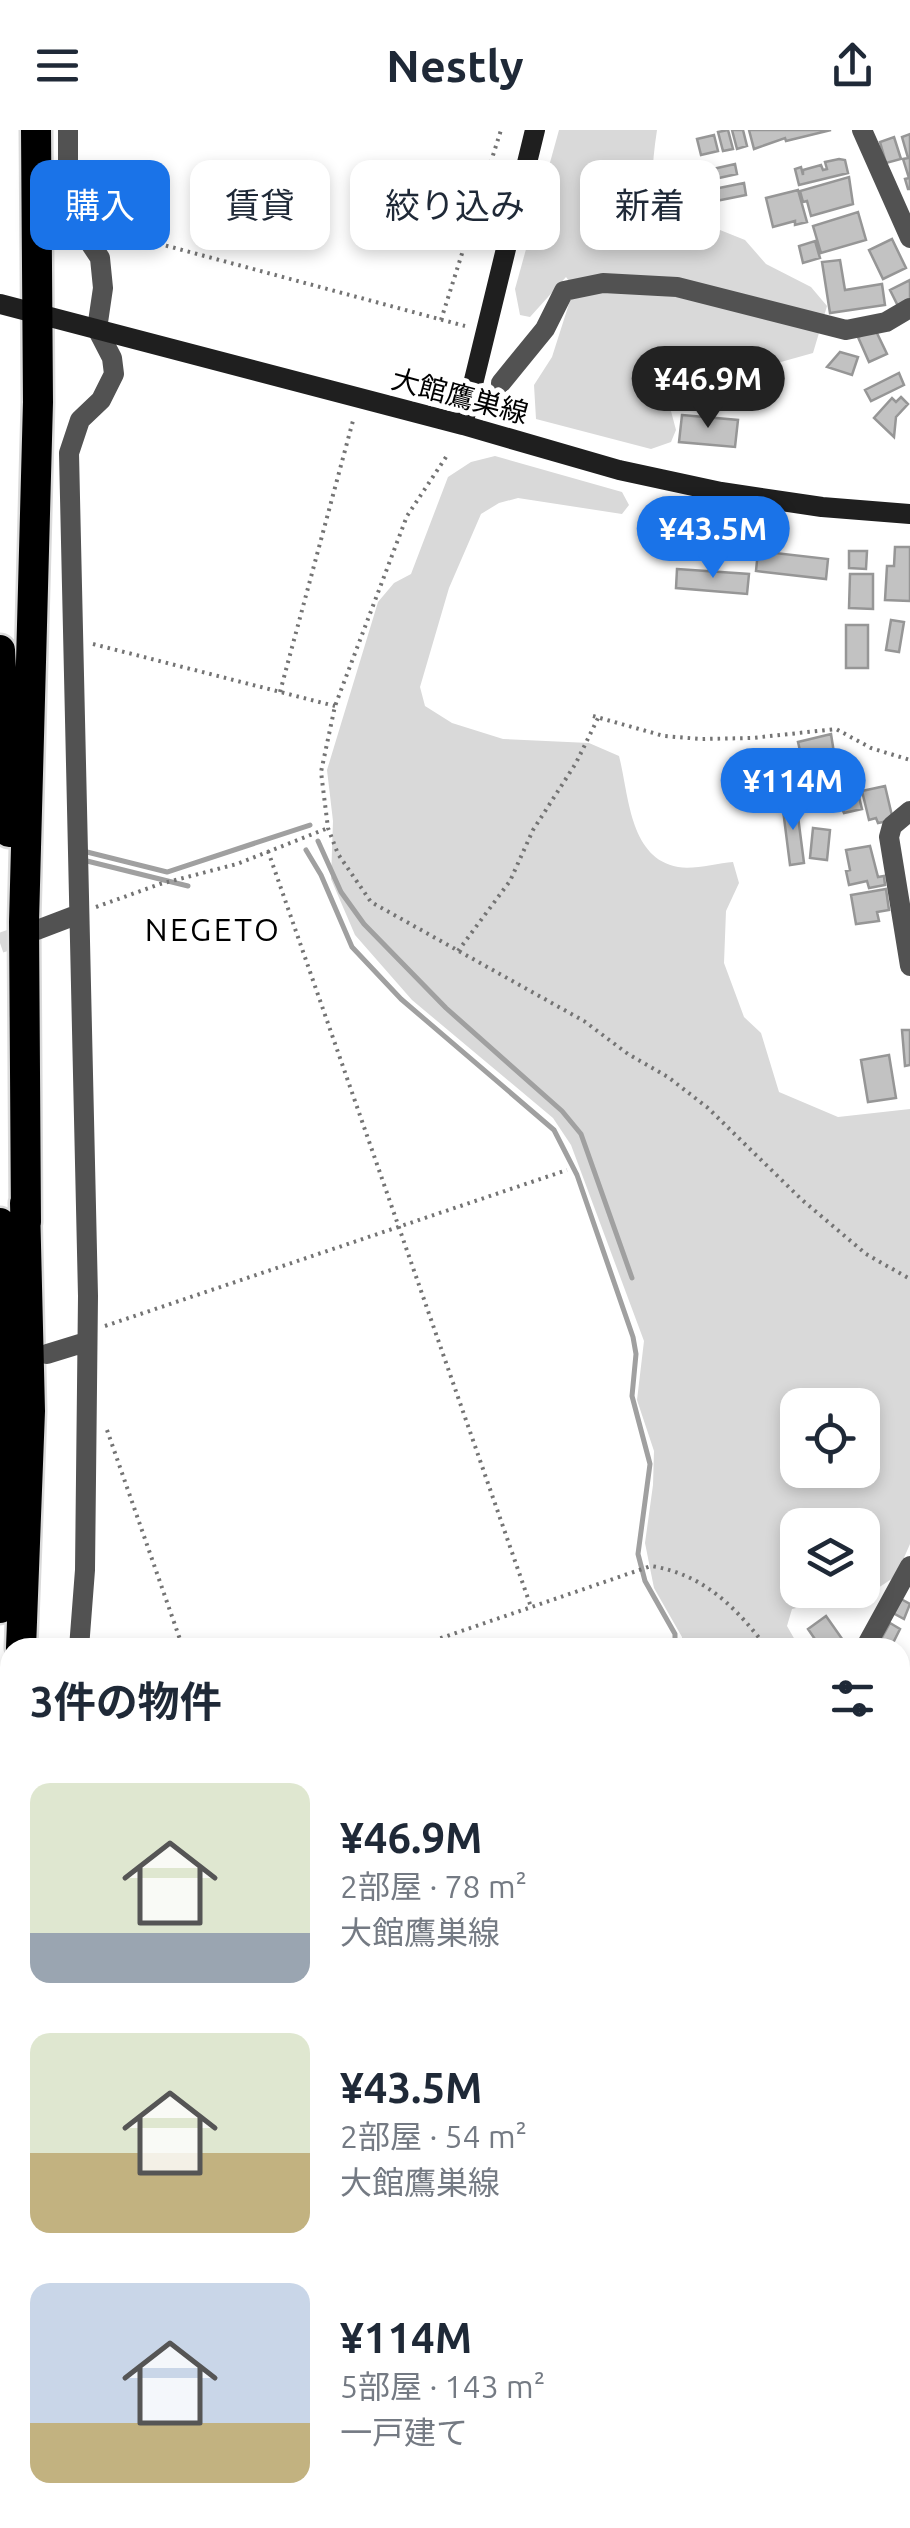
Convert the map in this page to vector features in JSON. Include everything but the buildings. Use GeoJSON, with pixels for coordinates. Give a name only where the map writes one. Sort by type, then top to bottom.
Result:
{"type":"FeatureCollection","features":[{"type":"Feature","properties":{"kind":"highway"},"geometry":{"type":"LineString","coordinates":[[0,1608],[36,492],[36,130]]}},
{"type":"Feature","properties":{"kind":"highway"},"geometry":{"type":"LineString","coordinates":[[0,650],[13,1223],[30,1411],[21,1638]]}},
{"type":"Feature","properties":{"kind":"main road"},"geometry":{"type":"LineString","coordinates":[[463,425],[534,130]]}},
{"type":"Feature","properties":{"kind":"main road","name":"大館鷹巣線"},"geometry":{"type":"LineString","coordinates":[[0,304],[463,425],[619,470],[721,492],[822,507],[910,514]]}},
{"type":"Feature","properties":{"kind":"street"},"geometry":{"type":"LineString","coordinates":[[68,130],[68,160]]}},
{"type":"Feature","properties":{"kind":"street"},"geometry":{"type":"LineString","coordinates":[[862,130],[910,238]]}},
{"type":"Feature","properties":{"kind":"street"},"geometry":{"type":"LineString","coordinates":[[80,1638],[84,1570],[88,1192],[69,453],[80,420],[100,400],[114,374],[112,358],[97,329],[103,274],[95,250]]}},
{"type":"Feature","properties":{"kind":"street"},"geometry":{"type":"LineString","coordinates":[[501,383],[544,329],[564,291],[603,283],[677,287],[846,330],[886,322],[910,308]]}},
{"type":"Feature","properties":{"kind":"street"},"geometry":{"type":"LineString","coordinates":[[910,811],[892,826],[889,837],[910,966]]}},
{"type":"Feature","properties":{"kind":"street"},"geometry":{"type":"LineString","coordinates":[[37,930],[79,914]]}},
{"type":"Feature","properties":{"kind":"street"},"geometry":{"type":"LineString","coordinates":[[48,1354],[86,1337]]}},
{"type":"Feature","properties":{"kind":"street"},"geometry":{"type":"LineString","coordinates":[[870,1638],[910,1566]]}},
{"type":"Feature","properties":{"kind":"path"},"geometry":{"type":"LineString","coordinates":[[441,320],[501,130]]}},
{"type":"Feature","properties":{"kind":"path"},"geometry":{"type":"LineString","coordinates":[[170,248],[465,326]]}},
{"type":"Feature","properties":{"kind":"path"},"geometry":{"type":"LineString","coordinates":[[280,692],[359,398]]}},
{"type":"Feature","properties":{"kind":"path"},"geometry":{"type":"LineString","coordinates":[[446,457],[408,516],[335,706],[320,772],[328,828],[338,854],[371,902],[584,1022],[668,1077],[708,1108],[800,1199],[853,1243],[910,1279]]}},
{"type":"Feature","properties":{"kind":"path"},"geometry":{"type":"LineString","coordinates":[[74,639],[335,706]]}},
{"type":"Feature","properties":{"kind":"path"},"geometry":{"type":"LineString","coordinates":[[458,951],[510,881],[534,830],[576,763],[595,717],[664,736],[701,739],[836,729],[871,748],[910,760]]}},
{"type":"Feature","properties":{"kind":"path"},"geometry":{"type":"LineString","coordinates":[[79,914],[160,884],[237,864],[328,828]]}},
{"type":"Feature","properties":{"kind":"path"},"geometry":{"type":"LineString","coordinates":[[268,851],[531,1607]]}},
{"type":"Feature","properties":{"kind":"path"},"geometry":{"type":"LineString","coordinates":[[86,1337],[567,1170]]}},
{"type":"Feature","properties":{"kind":"path"},"geometry":{"type":"LineString","coordinates":[[106,1428],[180,1638]]}},
{"type":"Feature","properties":{"kind":"path"},"geometry":{"type":"LineString","coordinates":[[441,1638],[651,1566],[674,1570],[720,1594],[758,1638]]}},
{"type":"Feature","properties":{"kind":"shaded area"},"geometry":{"type":"Polygon","coordinates":[[[559,130],[657,130],[654,160],[580,160],[580,250],[720,250],[720,230],[745,240],[766,264],[811,287],[827,306],[813,353],[763,367],[720,355],[687,359],[662,377],[676,430],[671,442],[651,449],[536,419],[534,385],[552,357],[574,288],[566,277],[530,317],[520,315],[515,289],[526,250],[560,250],[560,160],[551,160],[559,130]]]}},
{"type":"Feature","properties":{"kind":"shaded area"},"geometry":{"type":"Polygon","coordinates":[[[495,456],[622,492],[629,505],[622,514],[518,498],[481,514],[449,588],[420,687],[425,706],[452,723],[503,739],[589,743],[619,756],[634,822],[650,851],[678,867],[733,862],[739,883],[726,911],[724,963],[744,1017],[761,1033],[779,1092],[838,1117],[910,1109],[910,1544],[896,1576],[880,1587],[880,1508],[780,1508],[780,1608],[796,1608],[792,1609],[787,1626],[794,1638],[682,1638],[654,1588],[645,1543],[654,1451],[637,1400],[644,1341],[571,1145],[553,1118],[412,1000],[355,935],[331,879],[333,821],[327,770],[378,602],[394,583],[411,574],[448,477],[471,462],[495,456]]]}},
{"type":"Feature","properties":{"kind":"waterway"},"geometry":{"type":"LineString","coordinates":[[87,852],[167,872],[310,825]]}},
{"type":"Feature","properties":{"kind":"waterway"},"geometry":{"type":"LineString","coordinates":[[318,841],[341,892],[364,924],[446,1008],[562,1111],[581,1134],[632,1278]]}},
{"type":"Feature","properties":{"kind":"waterway"},"geometry":{"type":"LineString","coordinates":[[306,850],[352,947],[401,999],[554,1130],[577,1175],[633,1337],[636,1354],[632,1396],[650,1464],[638,1554],[645,1581],[675,1638]]}},
{"type":"Feature","properties":{"kind":"waterway"},"geometry":{"type":"LineString","coordinates":[[87,861],[188,886]]}},
{"type":"Feature","properties":{"kind":"tunnel"},"geometry":{"type":"LineString","coordinates":[[0,943],[35,931]]}},
{"type":"Feature","properties":{"kind":"district","name":"NEGETO"},"geometry":{"type":"Point","coordinates":[213,930]}}]}
